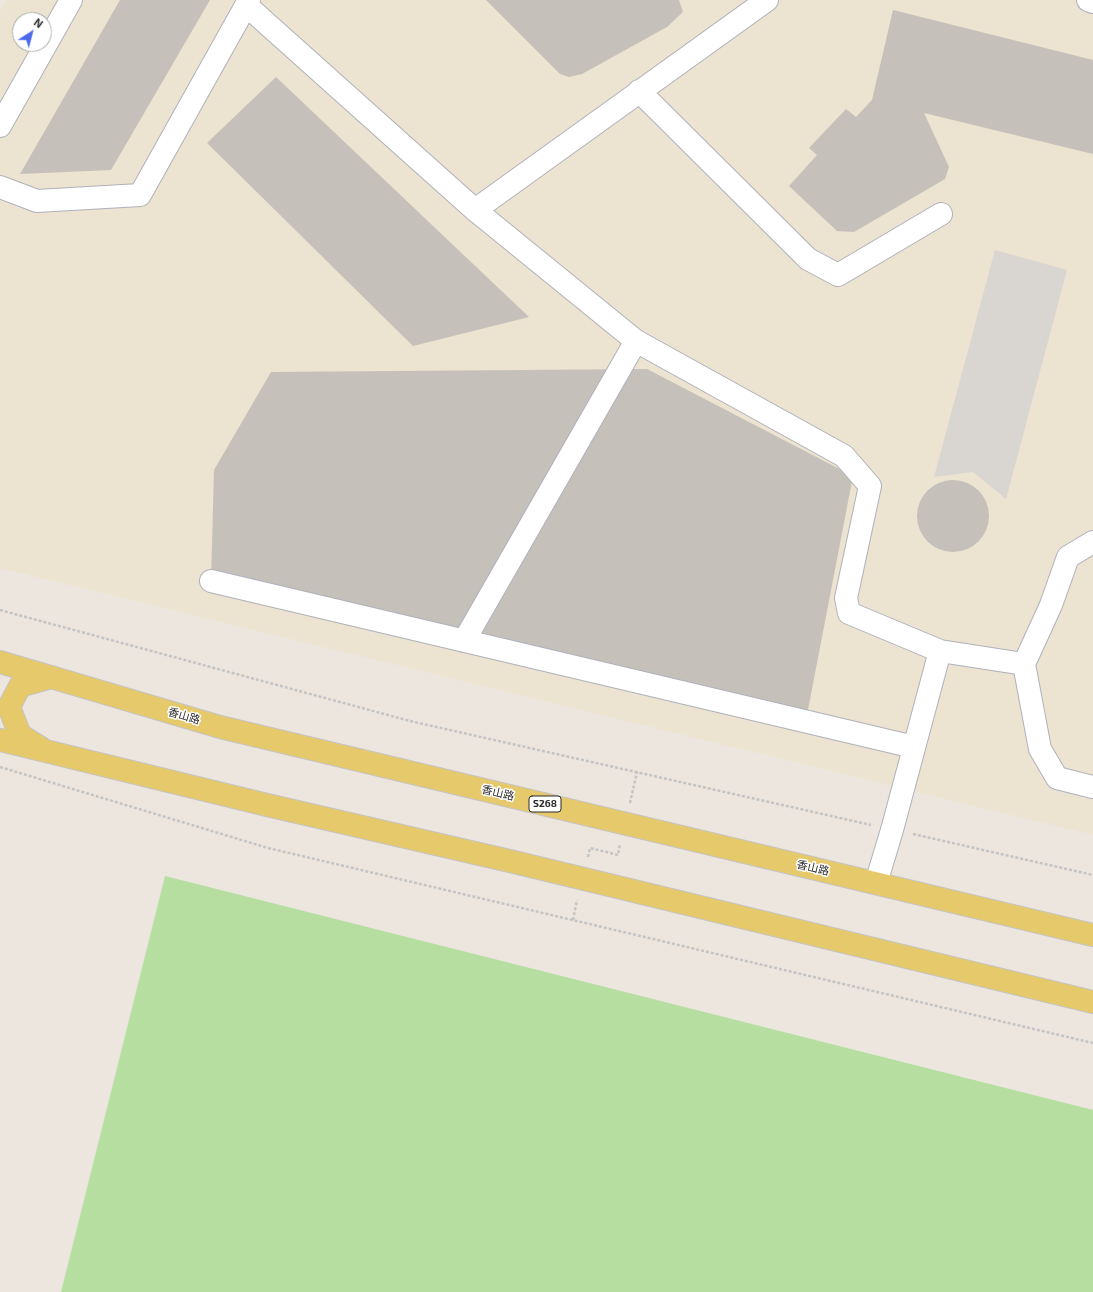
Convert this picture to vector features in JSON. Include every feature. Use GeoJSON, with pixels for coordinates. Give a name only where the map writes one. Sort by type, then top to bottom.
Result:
{"type":"FeatureCollection","features":[{"type":"Feature","properties":{"kind":"main road","name":"香山路"},"geometry":{"type":"LineString","coordinates":[[0,662],[220,727],[1093,935]]}},
{"type":"Feature","properties":{"kind":"main road"},"geometry":{"type":"LineString","coordinates":[[46,752],[20,735],[9,707],[20,686],[52,677]]}},
{"type":"Feature","properties":{"kind":"main road"},"geometry":{"type":"LineString","coordinates":[[0,740],[267,806],[582,878],[1093,1002]]}},
{"type":"Feature","properties":{"kind":"lane"},"geometry":{"type":"LineString","coordinates":[[0,126],[71,0]]}},
{"type":"Feature","properties":{"kind":"lane"},"geometry":{"type":"LineString","coordinates":[[475,210],[767,0]]}},
{"type":"Feature","properties":{"kind":"lane"},"geometry":{"type":"LineString","coordinates":[[1088,0],[1093,2]]}},
{"type":"Feature","properties":{"kind":"lane"},"geometry":{"type":"LineString","coordinates":[[0,187],[36,201],[140,195],[248,2],[475,210],[636,341],[844,456],[870,486],[846,598],[848,613],[940,651],[1024,664]]}},
{"type":"Feature","properties":{"kind":"lane"},"geometry":{"type":"LineString","coordinates":[[639,91],[808,259],[838,275],[942,214]]}},
{"type":"Feature","properties":{"kind":"lane"},"geometry":{"type":"LineString","coordinates":[[464,641],[636,341]]}},
{"type":"Feature","properties":{"kind":"lane"},"geometry":{"type":"LineString","coordinates":[[1093,542],[1068,557],[1051,605],[1024,664],[1040,749],[1057,778],[1093,787]]}},
{"type":"Feature","properties":{"kind":"lane"},"geometry":{"type":"LineString","coordinates":[[211,581],[914,747]]}},
{"type":"Feature","properties":{"kind":"lane"},"geometry":{"type":"LineString","coordinates":[[876,883],[892,830],[940,651]]}},
{"type":"Feature","properties":{"kind":"path"},"geometry":{"type":"LineString","coordinates":[[0,610],[410,721],[1093,875]]}},
{"type":"Feature","properties":{"kind":"path"},"geometry":{"type":"LineString","coordinates":[[0,767],[268,848],[1093,1043]]}},
{"type":"Feature","properties":{"kind":"path"},"geometry":{"type":"LineString","coordinates":[[572,920],[590,848],[618,855],[638,772]]}},
{"type":"Feature","properties":{"kind":"shaded area"},"geometry":{"type":"Polygon","coordinates":[[[7,0],[1093,0],[1093,835],[0,568],[0,12],[7,0]]]}},
{"type":"Feature","properties":{"kind":"shaded area"},"geometry":{"type":"Polygon","coordinates":[[[995,250],[1067,270],[1006,499],[973,472],[934,477],[995,250]]]}},
{"type":"Feature","properties":{"kind":"green space"},"geometry":{"type":"Polygon","coordinates":[[[165,876],[1093,1110],[1093,1292],[61,1292],[165,876]]]}},
{"type":"Feature","properties":{"kind":"building"},"geometry":{"type":"Polygon","coordinates":[[[120,0],[210,0],[111,170],[20,174],[120,0]]]}},
{"type":"Feature","properties":{"kind":"building"},"geometry":{"type":"Polygon","coordinates":[[[486,0],[679,0],[683,12],[667,27],[582,74],[569,77],[560,74],[486,0]]]}},
{"type":"Feature","properties":{"kind":"building"},"geometry":{"type":"Polygon","coordinates":[[[893,10],[1093,60],[1093,154],[924,113],[949,167],[945,179],[854,232],[837,231],[789,186],[817,155],[809,148],[846,109],[856,117],[872,100],[893,10]]]}},
{"type":"Feature","properties":{"kind":"building"},"geometry":{"type":"Polygon","coordinates":[[[276,77],[529,317],[413,346],[207,143],[276,77]]]}},
{"type":"Feature","properties":{"kind":"building"},"geometry":{"type":"Polygon","coordinates":[[[647,369],[853,476],[807,715],[211,581],[214,470],[271,372],[647,369]]]}},
{"type":"Feature","properties":{"kind":"building"},"geometry":{"type":"Polygon","coordinates":[[[953,480],[973,486],[983,496],[989,516],[983,536],[973,546],[953,552],[933,546],[923,536],[917,516],[923,496],[933,486],[953,480]]]}}]}
